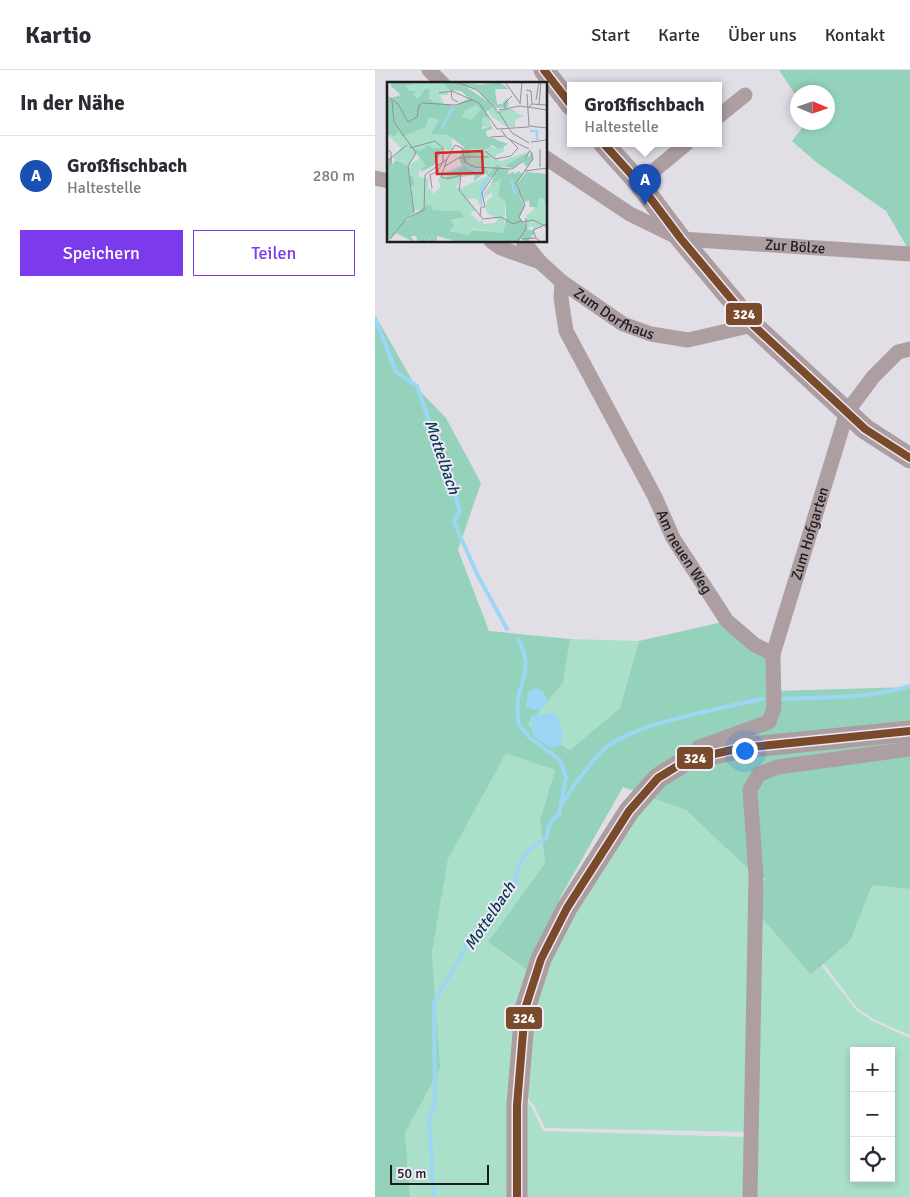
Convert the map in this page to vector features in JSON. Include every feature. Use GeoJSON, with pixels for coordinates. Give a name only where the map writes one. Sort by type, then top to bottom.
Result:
{"type":"FeatureCollection","features":[{"type":"Feature","properties":{"kind":"main road"},"geometry":{"type":"LineString","coordinates":[[544,70],[567,100]]}},
{"type":"Feature","properties":{"kind":"main road"},"geometry":{"type":"LineString","coordinates":[[607,147],[639,183],[681,239],[753,325],[865,430],[910,458]]}},
{"type":"Feature","properties":{"kind":"main road"},"geometry":{"type":"LineString","coordinates":[[517,1197],[517,1105],[524,1019],[541,959],[567,908],[629,811],[658,778],[687,760],[741,748],[910,731]]}},
{"type":"Feature","properties":{"kind":"street"},"geometry":{"type":"LineString","coordinates":[[722,113],[745,94]]}},
{"type":"Feature","properties":{"kind":"street"},"geometry":{"type":"LineString","coordinates":[[639,183],[682,147]]}},
{"type":"Feature","properties":{"kind":"street"},"geometry":{"type":"LineString","coordinates":[[547,159],[630,214],[681,239]]}},
{"type":"Feature","properties":{"kind":"street","name":"Zur Bölze"},"geometry":{"type":"LineString","coordinates":[[681,239],[910,254]]}},
{"type":"Feature","properties":{"kind":"street","name":"Zum Dorfhaus"},"geometry":{"type":"LineString","coordinates":[[492,242],[501,248],[540,262],[562,282],[623,324],[651,334],[689,340],[753,325]]}},
{"type":"Feature","properties":{"kind":"street"},"geometry":{"type":"LineString","coordinates":[[524,242],[540,262]]}},
{"type":"Feature","properties":{"kind":"street","name":"Am neuen Weg"},"geometry":{"type":"LineString","coordinates":[[562,282],[561,298],[566,331],[655,497],[673,538],[727,621],[755,645],[773,654]]}},
{"type":"Feature","properties":{"kind":"street","name":"Zum Hofgarten"},"geometry":{"type":"LineString","coordinates":[[773,654],[847,412],[873,376],[899,352],[910,348]]}},
{"type":"Feature","properties":{"kind":"street"},"geometry":{"type":"LineString","coordinates":[[687,760],[699,747],[758,728],[769,722],[774,708],[773,654]]}},
{"type":"Feature","properties":{"kind":"street"},"geometry":{"type":"LineString","coordinates":[[750,1197],[757,876],[751,790],[759,774],[777,767],[910,749]]}},
{"type":"Feature","properties":{"kind":"green space"},"geometry":{"type":"Polygon","coordinates":[[[779,70],[910,70],[910,252],[886,211],[816,162],[792,141],[801,130],[835,130],[835,85],[790,86],[779,70]]]}},
{"type":"Feature","properties":{"kind":"green space"},"geometry":{"type":"Polygon","coordinates":[[[375,315],[416,387],[446,418],[481,483],[458,550],[489,631],[570,639],[563,683],[527,725],[570,750],[620,708],[639,641],[727,621],[773,654],[775,691],[910,687],[910,889],[872,885],[850,941],[811,975],[751,905],[765,879],[756,876],[686,810],[623,787],[561,896],[527,970],[488,942],[545,863],[540,820],[555,770],[506,753],[448,859],[432,953],[440,1068],[405,1133],[410,1197],[375,1197],[375,315]]]}},
{"type":"Feature","properties":{"kind":"green space"},"geometry":{"type":"Polygon","coordinates":[[[570,639],[639,641],[620,708],[570,750],[526,725],[563,683],[570,639]]]}},
{"type":"Feature","properties":{"kind":"green space"},"geometry":{"type":"Polygon","coordinates":[[[506,752],[555,770],[540,820],[545,863],[488,942],[527,970],[511,1197],[410,1197],[405,1133],[439,1068],[432,953],[448,859],[506,752]]]}},
{"type":"Feature","properties":{"kind":"green space"},"geometry":{"type":"Polygon","coordinates":[[[650,796],[686,810],[753,872],[748,1132],[545,1128],[534,1105],[525,1095],[530,1030],[547,959],[650,796]]]}},
{"type":"Feature","properties":{"kind":"green space"},"geometry":{"type":"Polygon","coordinates":[[[872,884],[910,889],[910,1035],[875,1020],[857,1008],[824,964],[850,941],[872,884]]]}},
{"type":"Feature","properties":{"kind":"green space"},"geometry":{"type":"Polygon","coordinates":[[[759,914],[812,975],[822,966],[856,1010],[874,1022],[910,1038],[910,1197],[753,1197],[759,914]]]}},
{"type":"Feature","properties":{"kind":"green space"},"geometry":{"type":"Polygon","coordinates":[[[525,1100],[531,1106],[543,1131],[748,1137],[747,1197],[525,1197],[525,1100]]]}},
{"type":"Feature","properties":{"kind":"water"},"geometry":{"type":"Polygon","coordinates":[[[536,688],[544,692],[547,701],[542,709],[534,710],[526,707],[528,692],[536,688]]]}},
{"type":"Feature","properties":{"kind":"water"},"geometry":{"type":"Polygon","coordinates":[[[555,714],[563,731],[558,747],[550,747],[533,736],[530,716],[555,714]]]}},
{"type":"Feature","properties":{"kind":"waterway","name":"Mottelbach"},"geometry":{"type":"LineString","coordinates":[[375,318],[396,372],[417,386],[460,510],[454,522],[477,574],[507,629]]}},
{"type":"Feature","properties":{"kind":"waterway","name":"Mottelbach"},"geometry":{"type":"LineString","coordinates":[[434,1197],[429,1119],[435,1103],[434,1002],[470,941],[499,898],[516,883],[518,868],[524,856],[534,846],[547,838],[550,825],[559,815],[566,777],[560,760],[530,738],[518,723],[518,699],[526,663],[518,639]]}},
{"type":"Feature","properties":{"kind":"waterway"},"geometry":{"type":"LineString","coordinates":[[783,699],[863,695],[910,686]]}},
{"type":"Feature","properties":{"kind":"waterway"},"geometry":{"type":"LineString","coordinates":[[562,803],[596,757],[615,741],[677,718],[762,699]]}},
{"type":"Feature","properties":{"kind":"transit line","name":"324"},"geometry":{"type":"LineString","coordinates":[[544,70],[567,100]]}},
{"type":"Feature","properties":{"kind":"transit line","name":"324"},"geometry":{"type":"LineString","coordinates":[[607,147],[639,183],[681,239],[753,325],[865,429],[910,458]]}},
{"type":"Feature","properties":{"kind":"transit line","name":"324"},"geometry":{"type":"LineString","coordinates":[[517,1197],[517,1105],[525,1009],[541,959],[567,908],[629,811],[658,778],[687,760],[741,748],[910,731]]}},
{"type":"Feature","properties":{"kind":"place","name":"Großfischbach"},"geometry":{"type":"Point","coordinates":[645,205]}}]}
